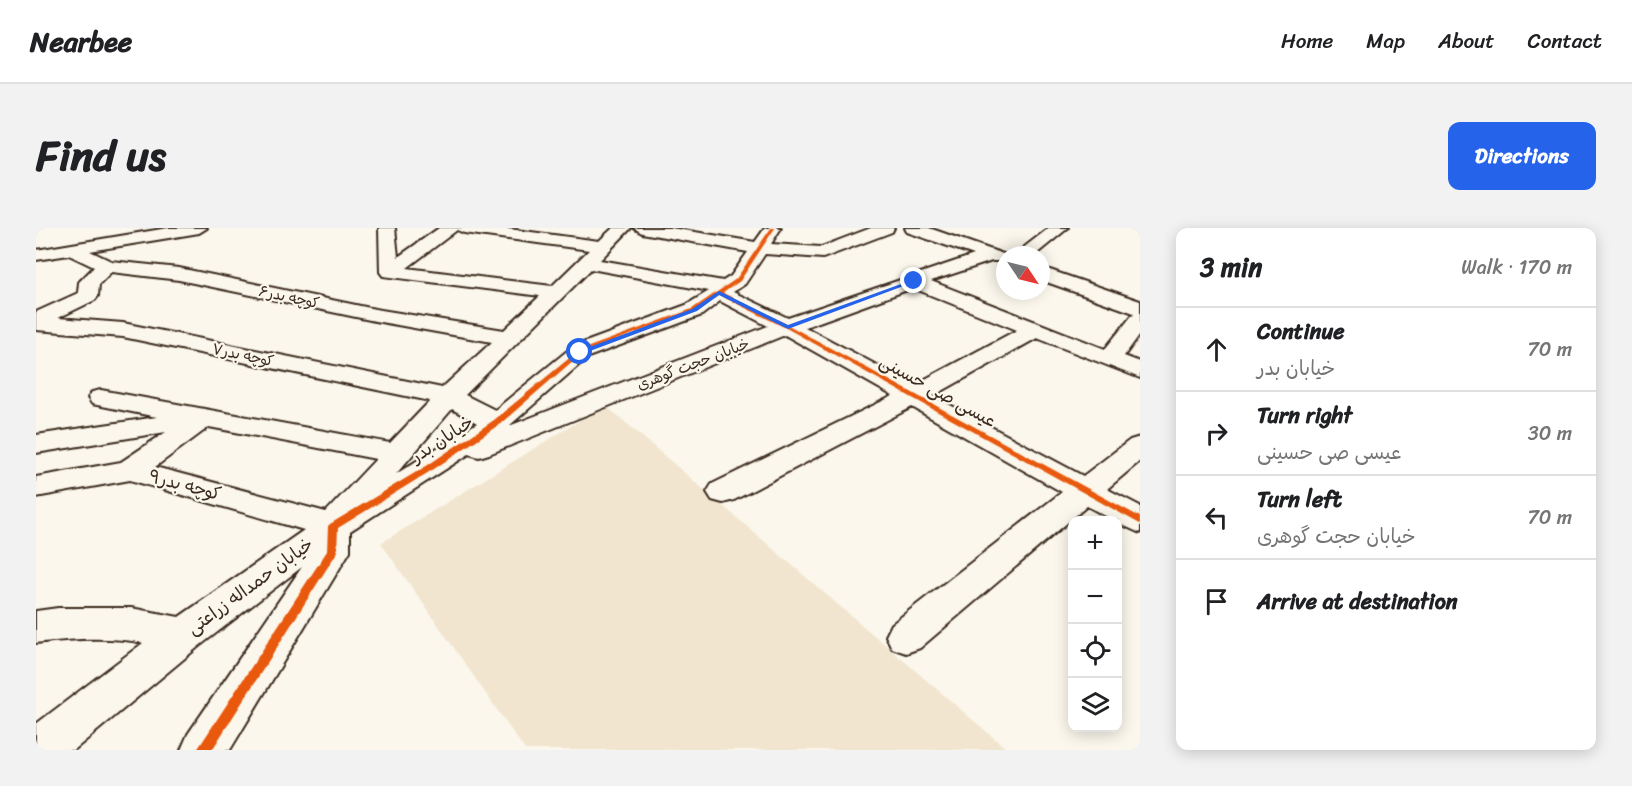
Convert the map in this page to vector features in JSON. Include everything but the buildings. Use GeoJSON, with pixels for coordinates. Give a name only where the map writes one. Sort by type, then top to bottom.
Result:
{"type":"FeatureCollection","features":[{"type":"Feature","properties":{"kind":"street"},"geometry":{"type":"LineString","coordinates":[[69,228],[71,249]]}},
{"type":"Feature","properties":{"kind":"street"},"geometry":{"type":"LineString","coordinates":[[36,255],[143,232],[193,228]]}},
{"type":"Feature","properties":{"kind":"street"},"geometry":{"type":"LineString","coordinates":[[387,228],[390,272]]}},
{"type":"Feature","properties":{"kind":"street"},"geometry":{"type":"LineString","coordinates":[[390,272],[450,228]]}},
{"type":"Feature","properties":{"kind":"street"},"geometry":{"type":"LineString","coordinates":[[464,228],[603,247]]}},
{"type":"Feature","properties":{"kind":"street"},"geometry":{"type":"LineString","coordinates":[[101,398],[415,460],[448,397],[623,228]]}},
{"type":"Feature","properties":{"kind":"street"},"geometry":{"type":"LineString","coordinates":[[642,228],[758,248],[823,253],[886,228]]}},
{"type":"Feature","properties":{"kind":"street","name":"خیابان بدر"},"geometry":{"type":"LineString","coordinates":[[333,526],[415,460],[497,422],[580,352],[694,310],[738,280],[773,228]]}},
{"type":"Feature","properties":{"kind":"street"},"geometry":{"type":"LineString","coordinates":[[914,228],[996,256]]}},
{"type":"Feature","properties":{"kind":"street"},"geometry":{"type":"LineString","coordinates":[[934,228],[996,248]]}},
{"type":"Feature","properties":{"kind":"street"},"geometry":{"type":"LineString","coordinates":[[1035,246],[1060,228]]}},
{"type":"Feature","properties":{"kind":"street","name":"کوچه بدر۶"},"geometry":{"type":"LineString","coordinates":[[71,249],[100,262],[179,274],[375,315],[509,338]]}},
{"type":"Feature","properties":{"kind":"street","name":"خیابان حجت گوهری"},"geometry":{"type":"LineString","coordinates":[[415,460],[914,281],[996,258]]}},
{"type":"Feature","properties":{"kind":"street"},"geometry":{"type":"LineString","coordinates":[[59,270],[100,262]]}},
{"type":"Feature","properties":{"kind":"street"},"geometry":{"type":"LineString","coordinates":[[36,322],[88,296],[89,282],[100,262]]}},
{"type":"Feature","properties":{"kind":"street","name":"عیسی صی حسینی"},"geometry":{"type":"LineString","coordinates":[[586,263],[723,290],[1140,521]]}},
{"type":"Feature","properties":{"kind":"street"},"geometry":{"type":"LineString","coordinates":[[1050,266],[1140,297]]}},
{"type":"Feature","properties":{"kind":"street"},"geometry":{"type":"LineString","coordinates":[[390,272],[555,292]]}},
{"type":"Feature","properties":{"kind":"street"},"geometry":{"type":"LineString","coordinates":[[1050,276],[1140,308]]}},
{"type":"Feature","properties":{"kind":"street"},"geometry":{"type":"LineString","coordinates":[[914,281],[1140,371]]}},
{"type":"Feature","properties":{"kind":"street"},"geometry":{"type":"LineString","coordinates":[[1110,359],[1140,318]]}},
{"type":"Feature","properties":{"kind":"street","name":"کوچه بدر۷"},"geometry":{"type":"LineString","coordinates":[[36,322],[123,330],[448,397],[497,422]]}},
{"type":"Feature","properties":{"kind":"street"},"geometry":{"type":"LineString","coordinates":[[723,492],[914,396],[1035,329]]}},
{"type":"Feature","properties":{"kind":"street"},"geometry":{"type":"LineString","coordinates":[[36,444],[206,417]]}},
{"type":"Feature","properties":{"kind":"street"},"geometry":{"type":"LineString","coordinates":[[130,470],[206,417]]}},
{"type":"Feature","properties":{"kind":"street"},"geometry":{"type":"LineString","coordinates":[[906,636],[1140,446]]}},
{"type":"Feature","properties":{"kind":"street","name":"کوچه بدر۹"},"geometry":{"type":"LineString","coordinates":[[36,487],[130,470],[333,526]]}},
{"type":"Feature","properties":{"kind":"street"},"geometry":{"type":"LineString","coordinates":[[204,750],[332,551],[333,526]]}},
{"type":"Feature","properties":{"kind":"street","name":"خیابان حمداله زراعتی"},"geometry":{"type":"LineString","coordinates":[[40,750],[184,635],[333,526]]}},
{"type":"Feature","properties":{"kind":"street"},"geometry":{"type":"LineString","coordinates":[[36,627],[58,624],[131,624],[184,635]]}},
{"type":"Feature","properties":{"kind":"shaded area"},"geometry":{"type":"Polygon","coordinates":[[[605,405],[1008,750],[525,750],[381,543],[605,405]]]}},
{"type":"Feature","properties":{"kind":"cycle path"},"geometry":{"type":"LineString","coordinates":[[204,750],[332,551],[333,526],[431,467],[497,422],[580,352],[694,310],[738,280],[773,228]]}},
{"type":"Feature","properties":{"kind":"cycle path"},"geometry":{"type":"LineString","coordinates":[[719,293],[788,327],[1140,521]]}},
{"type":"Feature","properties":{"kind":"route"},"geometry":{"type":"LineString","coordinates":[[580,352],[639,328],[694,310],[719,293],[788,327],[914,281]]}}]}
